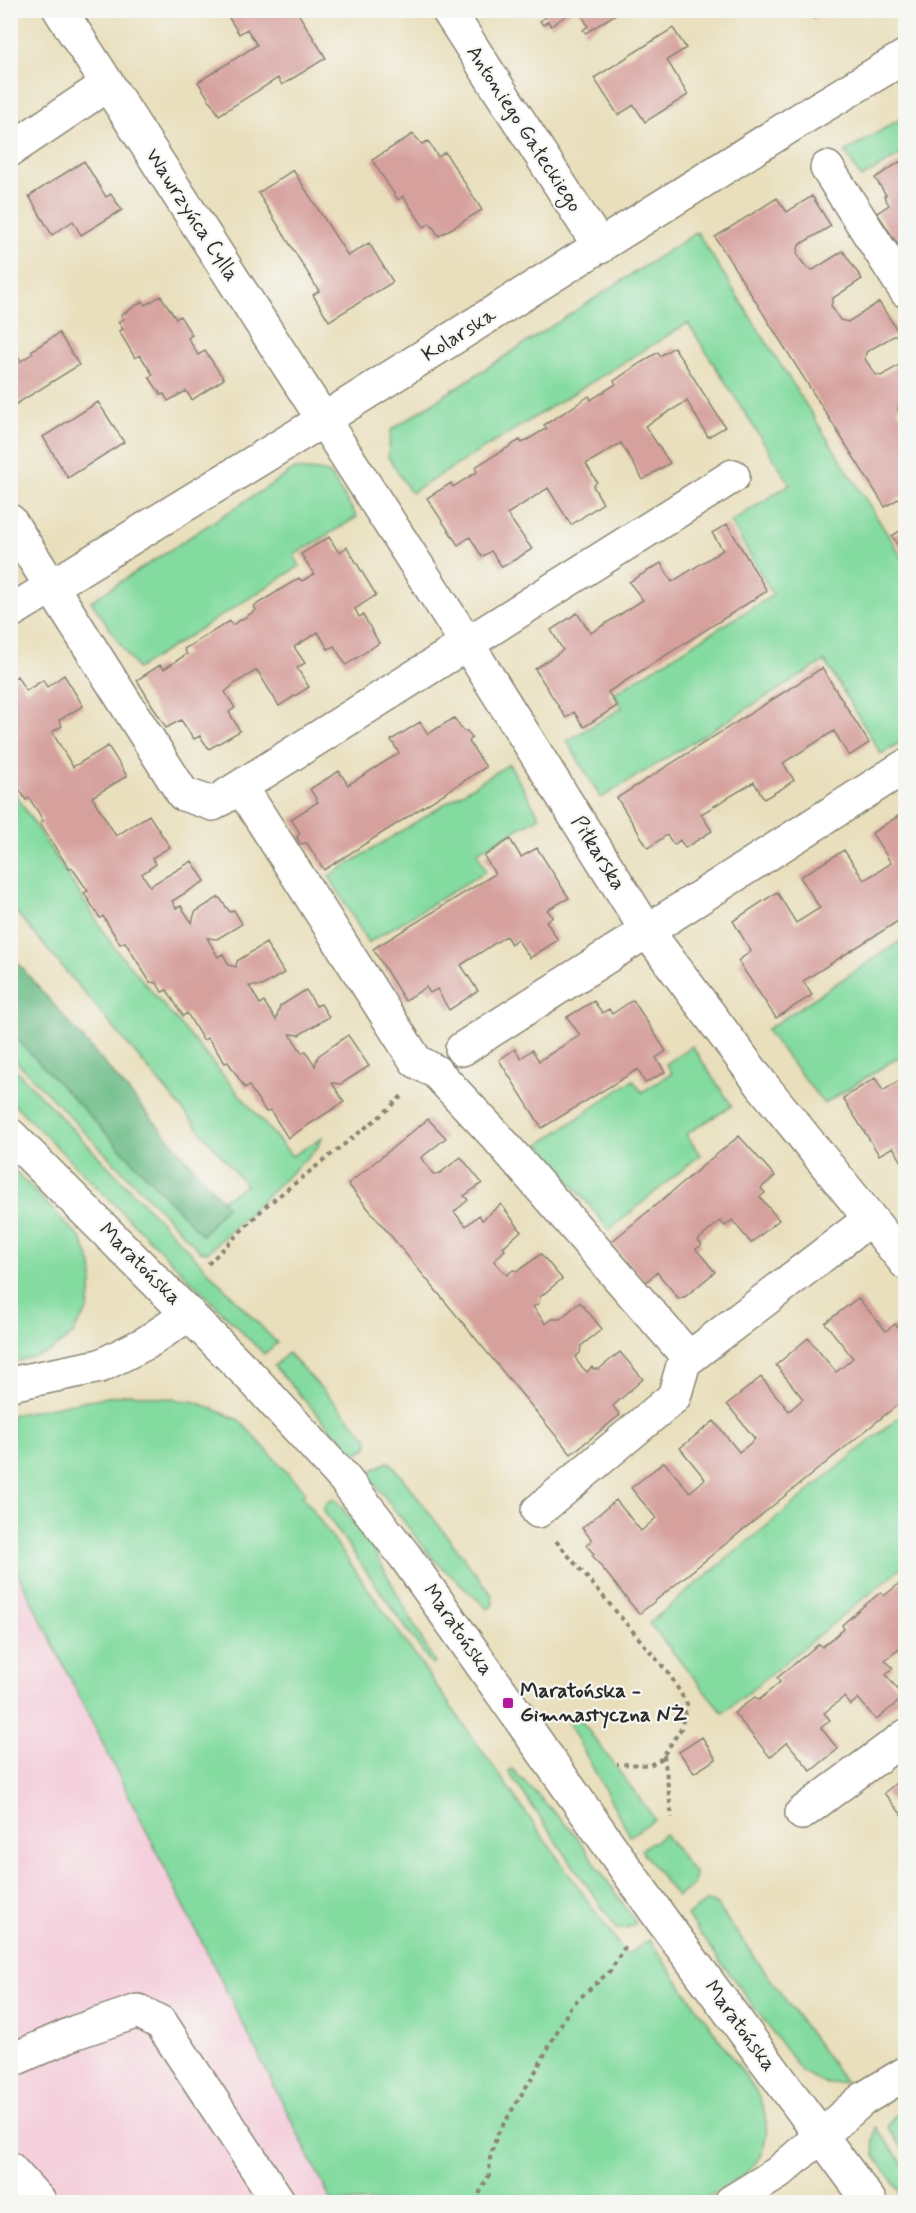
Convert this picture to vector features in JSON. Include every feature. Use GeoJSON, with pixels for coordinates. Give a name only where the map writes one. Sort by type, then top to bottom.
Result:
{"type":"FeatureCollection","features":[{"type":"Feature","properties":{"kind":"street","name":"Wawrzyńca Cylla"},"geometry":{"type":"LineString","coordinates":[[60,10],[323,420]]}},
{"type":"Feature","properties":{"kind":"street","name":"Antoniego Gałeckiego"},"geometry":{"type":"LineString","coordinates":[[448,10],[600,247]]}},
{"type":"Feature","properties":{"kind":"street","name":"Kolarska"},"geometry":{"type":"LineString","coordinates":[[10,612],[323,420],[801,119],[906,56]]}},
{"type":"Feature","properties":{"kind":"street"},"geometry":{"type":"LineString","coordinates":[[10,150],[108,84]]}},
{"type":"Feature","properties":{"kind":"street"},"geometry":{"type":"LineString","coordinates":[[827,168],[906,291]]}},
{"type":"Feature","properties":{"kind":"street","name":"Piłkarska"},"geometry":{"type":"LineString","coordinates":[[323,420],[468,645],[646,931],[762,1085],[892,1236]]}},
{"type":"Feature","properties":{"kind":"street"},"geometry":{"type":"LineString","coordinates":[[10,521],[183,794],[213,804],[733,476]]}},
{"type":"Feature","properties":{"kind":"street"},"geometry":{"type":"LineString","coordinates":[[462,1049],[904,767]]}},
{"type":"Feature","properties":{"kind":"street"},"geometry":{"type":"LineString","coordinates":[[241,787],[416,1061],[436,1072],[496,1137],[689,1358]]}},
{"type":"Feature","properties":{"kind":"street","name":"Maratońska"},"geometry":{"type":"LineString","coordinates":[[10,1135],[189,1314],[343,1476],[405,1556],[662,1920],[819,2136],[870,2202]]}},
{"type":"Feature","properties":{"kind":"street"},"geometry":{"type":"LineString","coordinates":[[538,1511],[675,1397],[684,1362],[689,1358],[892,1236]]}},
{"type":"Feature","properties":{"kind":"street"},"geometry":{"type":"LineString","coordinates":[[10,1384],[100,1366],[146,1343],[189,1314]]}},
{"type":"Feature","properties":{"kind":"street"},"geometry":{"type":"LineString","coordinates":[[802,1813],[906,1736]]}},
{"type":"Feature","properties":{"kind":"street"},"geometry":{"type":"LineString","coordinates":[[10,2061],[76,2032],[138,2011],[161,2023],[279,2202]]}},
{"type":"Feature","properties":{"kind":"street"},"geometry":{"type":"LineString","coordinates":[[731,2202],[778,2173],[863,2099],[906,2073]]}},
{"type":"Feature","properties":{"kind":"street"},"geometry":{"type":"LineString","coordinates":[[10,2169],[40,2202]]}},
{"type":"Feature","properties":{"kind":"path"},"geometry":{"type":"LineString","coordinates":[[208,1264],[266,1206],[384,1113],[430,1069]]}},
{"type":"Feature","properties":{"kind":"path"},"geometry":{"type":"LineString","coordinates":[[538,1511],[534,1515],[670,1675],[687,1704],[681,1729],[664,1755],[650,1765],[617,1764]]}},
{"type":"Feature","properties":{"kind":"path"},"geometry":{"type":"LineString","coordinates":[[664,1755],[672,1818]]}},
{"type":"Feature","properties":{"kind":"path"},"geometry":{"type":"LineString","coordinates":[[475,2202],[489,2175],[490,2158],[497,2135],[571,2006],[611,1970],[626,1946]]}},
{"type":"Feature","properties":{"kind":"shaded area"},"geometry":{"type":"Polygon","coordinates":[[[11,1560],[332,2202],[11,2202],[11,1560]]]}},
{"type":"Feature","properties":{"kind":"green space"},"geometry":{"type":"Polygon","coordinates":[[[905,116],[905,152],[861,178],[845,152],[905,116]]]}},
{"type":"Feature","properties":{"kind":"green space"},"geometry":{"type":"Polygon","coordinates":[[[697,232],[905,562],[905,739],[881,754],[825,661],[601,798],[567,741],[622,708],[614,693],[773,595],[731,522],[790,484],[688,323],[411,493],[388,457],[391,430],[697,232]]]}},
{"type":"Feature","properties":{"kind":"green space"},"geometry":{"type":"Polygon","coordinates":[[[295,469],[330,474],[357,517],[294,555],[300,566],[137,669],[91,601],[295,469]]]}},
{"type":"Feature","properties":{"kind":"green space"},"geometry":{"type":"Polygon","coordinates":[[[509,764],[540,817],[477,852],[486,871],[368,943],[329,876],[509,764]]]}},
{"type":"Feature","properties":{"kind":"green space"},"geometry":{"type":"Polygon","coordinates":[[[10,786],[113,946],[292,1156],[322,1138],[317,1148],[208,1252],[200,1251],[11,1056],[11,958],[219,1202],[246,1185],[11,906],[10,786]]]}},
{"type":"Feature","properties":{"kind":"green space"},"geometry":{"type":"Polygon","coordinates":[[[905,938],[905,1053],[824,1104],[766,1030],[905,938]]]}},
{"type":"Feature","properties":{"kind":"green space"},"geometry":{"type":"Polygon","coordinates":[[[10,954],[227,1206],[202,1235],[11,1033],[10,954]]]}},
{"type":"Feature","properties":{"kind":"green space"},"geometry":{"type":"Polygon","coordinates":[[[692,1046],[732,1106],[686,1134],[700,1155],[609,1230],[540,1144],[633,1080],[642,1092],[672,1073],[666,1064],[692,1046]]]}},
{"type":"Feature","properties":{"kind":"green space"},"geometry":{"type":"Polygon","coordinates":[[[11,1065],[277,1343],[264,1354],[11,1101],[11,1065]]]}},
{"type":"Feature","properties":{"kind":"green space"},"geometry":{"type":"Polygon","coordinates":[[[10,1166],[81,1239],[92,1265],[93,1277],[88,1309],[71,1336],[49,1352],[11,1363],[10,1166]]]}},
{"type":"Feature","properties":{"kind":"green space"},"geometry":{"type":"Polygon","coordinates":[[[288,1353],[368,1438],[368,1447],[354,1455],[274,1366],[288,1353]]]}},
{"type":"Feature","properties":{"kind":"green space"},"geometry":{"type":"Polygon","coordinates":[[[131,1394],[196,1402],[239,1420],[305,1492],[302,1495],[626,1955],[649,1940],[756,2091],[765,2113],[766,2136],[759,2157],[743,2175],[699,2202],[332,2202],[11,1560],[11,1415],[131,1394]]]}},
{"type":"Feature","properties":{"kind":"green space"},"geometry":{"type":"Polygon","coordinates":[[[905,1412],[905,1565],[723,1713],[649,1623],[905,1412]]]}},
{"type":"Feature","properties":{"kind":"green space"},"geometry":{"type":"Polygon","coordinates":[[[388,1462],[392,1464],[492,1595],[493,1605],[488,1609],[434,1560],[370,1478],[371,1471],[388,1462]]]}},
{"type":"Feature","properties":{"kind":"green space"},"geometry":{"type":"Polygon","coordinates":[[[334,1498],[369,1542],[435,1663],[432,1665],[324,1511],[325,1504],[334,1498]]]}},
{"type":"Feature","properties":{"kind":"green space"},"geometry":{"type":"Polygon","coordinates":[[[576,1714],[655,1819],[630,1836],[567,1720],[576,1714]]]}},
{"type":"Feature","properties":{"kind":"green space"},"geometry":{"type":"Polygon","coordinates":[[[512,1769],[575,1834],[636,1923],[626,1929],[617,1929],[508,1771],[512,1769]]]}},
{"type":"Feature","properties":{"kind":"green space"},"geometry":{"type":"Polygon","coordinates":[[[665,1834],[695,1874],[693,1885],[677,1897],[641,1850],[665,1834]]]}},
{"type":"Feature","properties":{"kind":"green space"},"geometry":{"type":"Polygon","coordinates":[[[707,1901],[716,1904],[845,2082],[827,2084],[802,2072],[687,1916],[707,1901]]]}},
{"type":"Feature","properties":{"kind":"green space"},"geometry":{"type":"Polygon","coordinates":[[[905,2107],[905,2152],[888,2128],[893,2117],[905,2107]]]}},
{"type":"Feature","properties":{"kind":"green space"},"geometry":{"type":"Polygon","coordinates":[[[876,2127],[905,2167],[905,2200],[875,2156],[873,2140],[876,2127]]]}},
{"type":"Feature","properties":{"kind":"building"},"geometry":{"type":"Polygon","coordinates":[[[224,10],[296,10],[326,58],[282,85],[278,78],[219,115],[198,82],[257,45],[247,29],[239,34],[224,10]]]}},
{"type":"Feature","properties":{"kind":"building"},"geometry":{"type":"Polygon","coordinates":[[[542,10],[574,10],[551,26],[548,21],[543,25],[540,21],[546,17],[542,10]]]}},
{"type":"Feature","properties":{"kind":"building"},"geometry":{"type":"Polygon","coordinates":[[[579,10],[622,10],[586,33],[583,30],[588,26],[579,10]]]}},
{"type":"Feature","properties":{"kind":"building"},"geometry":{"type":"Polygon","coordinates":[[[809,10],[827,10],[814,19],[809,10]]]}},
{"type":"Feature","properties":{"kind":"building"},"geometry":{"type":"Polygon","coordinates":[[[673,28],[686,48],[667,60],[688,95],[645,122],[634,105],[618,115],[594,78],[673,28]]]}},
{"type":"Feature","properties":{"kind":"building"},"geometry":{"type":"Polygon","coordinates":[[[413,134],[422,144],[428,141],[438,157],[445,152],[482,210],[439,236],[430,223],[424,227],[403,196],[398,200],[372,160],[413,134]]]}},
{"type":"Feature","properties":{"kind":"building"},"geometry":{"type":"Polygon","coordinates":[[[84,161],[106,197],[111,194],[122,210],[81,235],[73,221],[52,235],[29,196],[84,161]]]}},
{"type":"Feature","properties":{"kind":"building"},"geometry":{"type":"Polygon","coordinates":[[[901,161],[906,168],[906,257],[877,213],[889,205],[884,196],[886,195],[875,178],[901,161]]]}},
{"type":"Feature","properties":{"kind":"building"},"geometry":{"type":"Polygon","coordinates":[[[293,170],[348,256],[369,243],[393,282],[329,321],[313,295],[319,291],[258,193],[293,170]]]}},
{"type":"Feature","properties":{"kind":"building"},"geometry":{"type":"Polygon","coordinates":[[[812,196],[831,226],[799,245],[797,253],[800,259],[807,268],[813,270],[843,251],[862,279],[833,298],[831,306],[840,320],[848,322],[879,302],[899,333],[866,352],[865,359],[875,374],[881,376],[906,361],[906,400],[899,403],[898,411],[906,422],[906,494],[885,507],[715,237],[777,198],[787,212],[812,196]]]}},
{"type":"Feature","properties":{"kind":"building"},"geometry":{"type":"Polygon","coordinates":[[[161,296],[176,319],[180,316],[192,335],[188,338],[198,355],[205,351],[224,379],[192,400],[186,391],[168,401],[164,394],[161,395],[149,377],[153,375],[140,355],[135,358],[119,331],[123,329],[118,322],[124,319],[121,315],[143,301],[145,305],[161,296]]]}},
{"type":"Feature","properties":{"kind":"building"},"geometry":{"type":"Polygon","coordinates":[[[59,333],[79,365],[10,408],[10,345],[21,361],[33,353],[31,351],[59,333]]]}},
{"type":"Feature","properties":{"kind":"building"},"geometry":{"type":"Polygon","coordinates":[[[674,347],[725,427],[708,437],[687,401],[645,426],[670,463],[643,480],[621,443],[586,464],[597,482],[593,486],[603,503],[571,525],[548,488],[507,514],[532,549],[502,567],[491,551],[482,557],[470,537],[458,545],[427,498],[451,483],[453,487],[477,472],[475,467],[520,440],[522,443],[547,428],[544,425],[589,396],[591,400],[616,384],[614,381],[658,352],[660,356],[674,347]]]}},
{"type":"Feature","properties":{"kind":"building"},"geometry":{"type":"Polygon","coordinates":[[[98,402],[124,442],[68,478],[43,437],[98,402]]]}},
{"type":"Feature","properties":{"kind":"building"},"geometry":{"type":"Polygon","coordinates":[[[727,524],[767,591],[608,692],[617,706],[584,727],[574,712],[566,718],[535,669],[563,650],[551,630],[577,613],[591,633],[643,600],[629,582],[661,563],[672,582],[723,550],[712,533],[727,524]]]}},
{"type":"Feature","properties":{"kind":"building"},"geometry":{"type":"Polygon","coordinates":[[[906,527],[906,557],[892,536],[906,527]]]}},
{"type":"Feature","properties":{"kind":"building"},"geometry":{"type":"Polygon","coordinates":[[[329,537],[339,553],[347,547],[376,595],[355,609],[359,617],[363,615],[379,643],[346,665],[334,646],[328,649],[318,632],[294,647],[305,663],[297,668],[309,687],[279,706],[257,670],[237,682],[225,692],[235,708],[229,712],[240,731],[209,749],[200,736],[194,739],[181,720],[166,728],[137,680],[160,665],[164,669],[187,654],[184,649],[230,621],[232,625],[244,618],[256,610],[254,606],[299,578],[302,581],[314,574],[301,554],[329,537]]]}},
{"type":"Feature","properties":{"kind":"building"},"geometry":{"type":"Polygon","coordinates":[[[822,668],[869,743],[849,756],[834,731],[783,763],[794,780],[781,789],[764,799],[754,782],[701,814],[712,831],[685,848],[680,840],[674,845],[667,835],[648,848],[617,798],[822,668]]]}},
{"type":"Feature","properties":{"kind":"building"},"geometry":{"type":"Polygon","coordinates":[[[64,675],[83,706],[59,720],[62,726],[52,732],[73,767],[108,746],[127,776],[92,797],[116,836],[149,815],[170,847],[152,858],[156,864],[142,874],[150,886],[192,861],[205,881],[172,901],[176,908],[181,906],[192,923],[195,912],[219,897],[230,912],[234,910],[242,924],[217,939],[207,938],[218,957],[223,954],[229,965],[236,967],[237,961],[266,943],[284,973],[262,986],[249,986],[260,1004],[264,1002],[276,1020],[280,1006],[306,990],[316,1006],[321,1004],[329,1017],[299,1035],[290,1034],[302,1053],[306,1051],[315,1066],[318,1056],[348,1035],[369,1066],[341,1084],[332,1083],[344,1102],[288,1138],[270,1110],[266,1112],[249,1086],[245,1088],[228,1062],[225,1063],[208,1038],[203,1040],[187,1013],[183,1016],[167,990],[162,992],[157,983],[150,982],[125,942],[120,944],[103,916],[100,918],[84,893],[88,891],[72,868],[69,869],[40,823],[43,821],[37,810],[29,798],[26,800],[10,775],[10,681],[17,676],[26,691],[43,680],[47,687],[64,675]]]}},
{"type":"Feature","properties":{"kind":"building"},"geometry":{"type":"Polygon","coordinates":[[[454,718],[463,731],[467,731],[472,737],[469,742],[486,767],[324,870],[307,843],[300,844],[297,837],[300,833],[291,819],[318,802],[310,789],[339,771],[348,785],[399,753],[391,740],[420,722],[428,734],[454,718]]]}},
{"type":"Feature","properties":{"kind":"building"},"geometry":{"type":"Polygon","coordinates":[[[906,811],[906,916],[803,981],[812,995],[776,1018],[738,961],[751,951],[733,921],[777,892],[796,923],[820,908],[800,877],[844,850],[864,880],[879,871],[891,863],[872,833],[906,811]]]}},
{"type":"Feature","properties":{"kind":"building"},"geometry":{"type":"Polygon","coordinates":[[[510,839],[521,857],[537,848],[569,898],[547,910],[553,917],[546,921],[558,940],[530,958],[517,939],[511,944],[506,936],[461,965],[478,991],[449,1010],[437,989],[430,993],[426,987],[405,1001],[373,949],[495,874],[484,856],[510,839]]]}},
{"type":"Feature","properties":{"kind":"building"},"geometry":{"type":"Polygon","coordinates":[[[633,1000],[666,1051],[656,1058],[665,1072],[645,1083],[638,1069],[542,1128],[499,1060],[515,1049],[521,1058],[532,1050],[539,1061],[580,1035],[567,1017],[594,1001],[602,1013],[609,1009],[612,1014],[633,1000]]]}},
{"type":"Feature","properties":{"kind":"building"},"geometry":{"type":"Polygon","coordinates":[[[906,1076],[906,1160],[902,1162],[893,1147],[879,1155],[843,1098],[875,1078],[883,1091],[906,1076]]]}},
{"type":"Feature","properties":{"kind":"building"},"geometry":{"type":"Polygon","coordinates":[[[428,1119],[446,1138],[421,1158],[434,1175],[461,1157],[482,1183],[464,1196],[468,1200],[454,1212],[466,1226],[479,1215],[482,1220],[501,1204],[521,1231],[503,1247],[505,1250],[494,1261],[499,1267],[507,1275],[513,1270],[518,1271],[541,1254],[562,1279],[540,1297],[539,1303],[533,1307],[546,1324],[552,1319],[560,1319],[580,1302],[602,1329],[581,1346],[580,1353],[575,1357],[579,1364],[587,1372],[592,1367],[599,1369],[620,1352],[643,1379],[613,1406],[620,1415],[571,1454],[348,1184],[428,1119]]]}},
{"type":"Feature","properties":{"kind":"building"},"geometry":{"type":"Polygon","coordinates":[[[739,1136],[775,1176],[761,1188],[765,1193],[760,1197],[779,1220],[751,1243],[732,1220],[725,1226],[720,1221],[698,1240],[702,1245],[696,1249],[715,1272],[686,1296],[679,1299],[657,1272],[645,1283],[611,1242],[739,1136]]]}},
{"type":"Feature","properties":{"kind":"building"},"geometry":{"type":"Polygon","coordinates":[[[858,1298],[886,1331],[895,1324],[906,1337],[906,1398],[639,1614],[592,1555],[594,1554],[586,1545],[592,1540],[582,1528],[616,1500],[641,1531],[656,1518],[631,1488],[664,1462],[690,1492],[705,1479],[680,1448],[714,1421],[739,1452],[747,1446],[755,1439],[727,1404],[761,1377],[789,1411],[803,1399],[776,1365],[808,1338],[836,1372],[845,1365],[853,1358],[825,1323],[858,1298]]]}},
{"type":"Feature","properties":{"kind":"building"},"geometry":{"type":"Polygon","coordinates":[[[906,1578],[906,1644],[885,1660],[893,1668],[886,1675],[904,1697],[876,1720],[858,1698],[851,1705],[844,1697],[824,1713],[830,1720],[821,1728],[838,1749],[811,1771],[787,1742],[770,1757],[734,1713],[755,1697],[759,1700],[780,1682],[777,1678],[819,1644],[822,1647],[844,1629],[842,1625],[860,1609],[881,1592],[884,1596],[906,1578]]]}},
{"type":"Feature","properties":{"kind":"building"},"geometry":{"type":"Polygon","coordinates":[[[702,1737],[716,1759],[694,1773],[679,1752],[702,1737]]]}},
{"type":"Feature","properties":{"kind":"building"},"geometry":{"type":"Polygon","coordinates":[[[906,1775],[906,1820],[884,1793],[906,1775]]]}},
{"type":"Feature","properties":{"kind":"place","name":"Maratońska - Gimnastyczna NŻ"},"geometry":{"type":"Point","coordinates":[508,1703]}}]}
